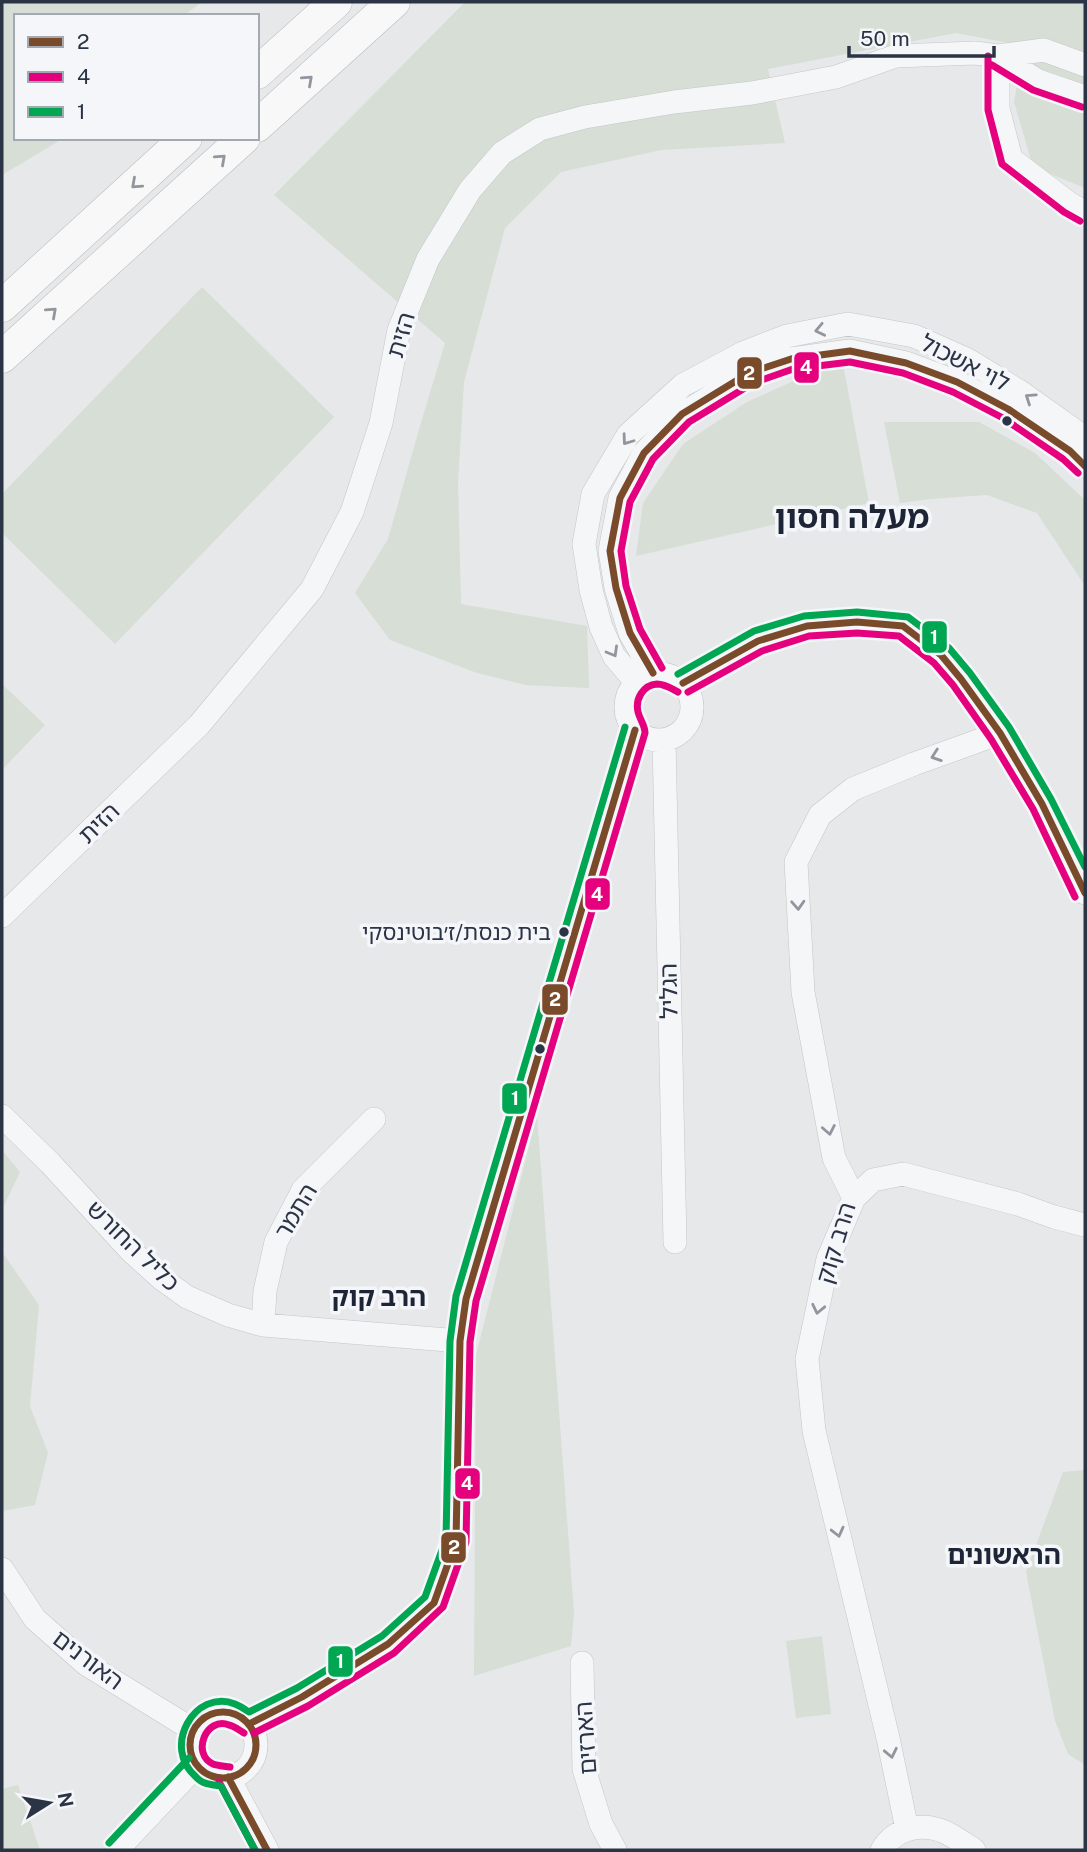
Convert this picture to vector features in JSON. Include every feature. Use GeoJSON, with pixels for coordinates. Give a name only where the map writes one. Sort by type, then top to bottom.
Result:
{"type":"FeatureCollection","features":[{"type":"Feature","properties":{"kind":"highway"},"geometry":{"type":"LineString","coordinates":[[259,72],[336,2]]}},
{"type":"Feature","properties":{"kind":"highway"},"geometry":{"type":"LineString","coordinates":[[259,124],[394,2]]}},
{"type":"Feature","properties":{"kind":"highway"},"geometry":{"type":"LineString","coordinates":[[2,306],[184,140]]}},
{"type":"Feature","properties":{"kind":"highway"},"geometry":{"type":"LineString","coordinates":[[2,357],[242,140]]}},
{"type":"Feature","properties":{"kind":"street","name":"הזית"},"geometry":{"type":"LineString","coordinates":[[2,916],[199,725],[312,589],[352,512],[381,423],[399,330],[429,259],[470,190],[502,153],[540,128],[585,117],[836,77],[896,56],[975,53],[998,55],[1044,50],[1085,65]]}},
{"type":"Feature","properties":{"kind":"street"},"geometry":{"type":"LineString","coordinates":[[998,55],[1038,81],[1085,97]]}},
{"type":"Feature","properties":{"kind":"street"},"geometry":{"type":"LineString","coordinates":[[998,55],[998,108],[1011,159],[1070,204],[1085,212]]}},
{"type":"Feature","properties":{"kind":"street","name":"לוי אשכול"},"geometry":{"type":"LineString","coordinates":[[645,678],[614,656],[601,627],[591,590],[584,544],[593,494],[628,435],[683,385],[743,353],[787,336],[848,324],[914,336],[968,360],[1022,393],[1085,438]]}},
{"type":"Feature","properties":{"kind":"street","name":"לוי אשכול"},"geometry":{"type":"LineString","coordinates":[[645,678],[616,588],[611,551],[620,498],[644,453],[682,414],[749,373],[791,359],[849,351],[906,363],[957,382],[1008,409],[1070,451],[1085,466]]}},
{"type":"Feature","properties":{"kind":"street"},"geometry":{"type":"LineString","coordinates":[[683,683],[758,641],[807,626],[857,622],[903,626],[941,655],[1000,733],[1042,804],[1085,893]]}},
{"type":"Feature","properties":{"kind":"street"},"geometry":{"type":"LineString","coordinates":[[664,673],[683,683],[692,701],[692,712],[683,731],[664,740],[643,737],[629,721],[626,711],[630,690],[645,678],[664,673]]}},
{"type":"Feature","properties":{"kind":"street"},"geometry":{"type":"LineString","coordinates":[[249,1724],[302,1697],[388,1644],[434,1603],[456,1541],[460,1341],[466,1299],[635,730]]}},
{"type":"Feature","properties":{"kind":"street","name":"הרב קוק"},"geometry":{"type":"LineString","coordinates":[[907,1829],[888,1738],[814,1431],[807,1359],[828,1258],[854,1198],[834,1158],[803,992],[796,862],[820,815],[853,789],[1000,733]]}},
{"type":"Feature","properties":{"kind":"street","name":"הגליל"},"geometry":{"type":"LineString","coordinates":[[664,740],[675,1242]]}},
{"type":"Feature","properties":{"kind":"street","name":"כליל החורש"},"geometry":{"type":"LineString","coordinates":[[2,1116],[50,1163],[131,1251],[187,1297],[228,1315],[263,1325],[460,1341]]}},
{"type":"Feature","properties":{"kind":"street","name":"התמר"},"geometry":{"type":"LineString","coordinates":[[263,1325],[265,1291],[276,1242],[303,1190],[374,1119]]}},
{"type":"Feature","properties":{"kind":"street"},"geometry":{"type":"LineString","coordinates":[[854,1198],[873,1180],[903,1174],[1018,1204],[1085,1225]]}},
{"type":"Feature","properties":{"kind":"street","name":"האורנים"},"geometry":{"type":"LineString","coordinates":[[2,1569],[35,1619],[86,1664],[193,1730]]}},
{"type":"Feature","properties":{"kind":"street","name":"הארזים"},"geometry":{"type":"LineString","coordinates":[[582,1663],[584,1769],[601,1824],[615,1850]]}},
{"type":"Feature","properties":{"kind":"street"},"geometry":{"type":"LineString","coordinates":[[219,1712],[230,1712],[249,1724],[256,1745],[253,1757],[239,1773],[228,1777],[211,1775],[197,1765],[192,1757],[190,1739],[200,1721],[219,1712]]}},
{"type":"Feature","properties":{"kind":"street"},"geometry":{"type":"LineString","coordinates":[[117,1850],[197,1765]]}},
{"type":"Feature","properties":{"kind":"street"},"geometry":{"type":"LineString","coordinates":[[228,1777],[267,1850]]}},
{"type":"Feature","properties":{"kind":"street"},"geometry":{"type":"LineString","coordinates":[[882,1850],[893,1836],[907,1829],[925,1826],[945,1832],[974,1850]]}},
{"type":"Feature","properties":{"kind":"shaded area"},"geometry":{"type":"Polygon","coordinates":[[[2,2],[202,2],[186,14],[14,14],[14,140],[61,140],[2,175],[2,2]]]}},
{"type":"Feature","properties":{"kind":"shaded area"},"geometry":{"type":"Polygon","coordinates":[[[465,2],[1085,2],[1085,188],[1033,167],[1014,102],[1024,46],[956,33],[768,69],[785,143],[661,150],[561,172],[505,228],[464,382],[458,482],[461,604],[587,626],[589,688],[526,685],[477,673],[390,640],[355,593],[388,539],[445,343],[274,195],[465,2]]]}},
{"type":"Feature","properties":{"kind":"shaded area"},"geometry":{"type":"Polygon","coordinates":[[[202,287],[334,417],[115,644],[2,533],[2,494],[202,287]]]}},
{"type":"Feature","properties":{"kind":"shaded area"},"geometry":{"type":"Polygon","coordinates":[[[843,364],[869,503],[636,556],[643,503],[683,444],[747,402],[809,374],[843,364]]]}},
{"type":"Feature","properties":{"kind":"shaded area"},"geometry":{"type":"Polygon","coordinates":[[[884,422],[979,422],[1035,453],[1085,500],[1085,586],[1037,513],[987,495],[900,503],[884,422]]]}},
{"type":"Feature","properties":{"kind":"shaded area"},"geometry":{"type":"Polygon","coordinates":[[[2,684],[45,725],[2,770],[2,684]]]}},
{"type":"Feature","properties":{"kind":"shaded area"},"geometry":{"type":"Polygon","coordinates":[[[537,1115],[574,1613],[571,1646],[474,1676],[476,1355],[537,1115]]]}},
{"type":"Feature","properties":{"kind":"shaded area"},"geometry":{"type":"Polygon","coordinates":[[[2,1150],[20,1172],[2,1210],[2,1150]]]}},
{"type":"Feature","properties":{"kind":"shaded area"},"geometry":{"type":"Polygon","coordinates":[[[2,1252],[39,1305],[30,1406],[48,1453],[35,1505],[2,1511],[2,1252]]]}},
{"type":"Feature","properties":{"kind":"shaded area"},"geometry":{"type":"Polygon","coordinates":[[[1085,1470],[1085,1765],[1068,1754],[1055,1721],[1026,1572],[1063,1472],[1085,1470]]]}},
{"type":"Feature","properties":{"kind":"shaded area"},"geometry":{"type":"Polygon","coordinates":[[[822,1636],[831,1714],[796,1718],[786,1641],[822,1636]]]}},
{"type":"Feature","properties":{"kind":"shaded area"},"geometry":{"type":"Polygon","coordinates":[[[18,1785],[40,1850],[2,1850],[2,1789],[18,1785]]]}},
{"type":"Feature","properties":{"kind":"transit line","name":"4"},"geometry":{"type":"LineString","coordinates":[[988,56],[988,110],[1002,164],[1064,212],[1080,221]]}},
{"type":"Feature","properties":{"kind":"transit line","name":"4"},"geometry":{"type":"LineString","coordinates":[[992,65],[1033,90],[1082,107]]}},
{"type":"Feature","properties":{"kind":"transit line","name":"2"},"geometry":{"type":"LineString","coordinates":[[653,673],[630,633],[616,588],[610,551],[620,498],[644,453],[682,414],[749,373],[791,359],[850,351],[906,363],[957,382],[1008,409],[1070,451],[1085,466]]}},
{"type":"Feature","properties":{"kind":"transit line","name":"4"},"geometry":{"type":"LineString","coordinates":[[662,668],[640,629],[626,586],[621,551],[630,502],[653,459],[689,422],[753,383],[793,369],[850,362],[903,373],[953,392],[1003,418],[1063,459],[1078,473]]}},
{"type":"Feature","properties":{"kind":"transit line","name":"1"},"geometry":{"type":"LineString","coordinates":[[678,674],[754,631],[804,616],[857,612],[908,617],[949,648],[1009,727],[1051,799],[1085,867]]}},
{"type":"Feature","properties":{"kind":"transit line","name":"2"},"geometry":{"type":"LineString","coordinates":[[683,683],[758,641],[807,626],[857,622],[903,626],[941,655],[1000,733],[1042,804],[1085,893]]}},
{"type":"Feature","properties":{"kind":"transit line","name":"4"},"geometry":{"type":"LineString","coordinates":[[688,692],[762,651],[809,636],[857,633],[899,636],[934,663],[991,739],[1033,809],[1075,897]]}},
{"type":"Feature","properties":{"kind":"transit line","name":"4"},"geometry":{"type":"LineString","coordinates":[[254,1733],[308,1706],[394,1653],[443,1607],[466,1542],[470,1342],[476,1301],[645,733],[637,707],[639,698],[644,690],[657,684],[678,692]]}},
{"type":"Feature","properties":{"kind":"transit line","name":"1"},"geometry":{"type":"LineString","coordinates":[[255,1850],[221,1786],[201,1781],[186,1765],[182,1736],[187,1723],[207,1704],[220,1701],[235,1704],[249,1712],[297,1688],[382,1636],[425,1597],[446,1539],[450,1341],[456,1296],[625,727]]}},
{"type":"Feature","properties":{"kind":"transit line","name":"2"},"geometry":{"type":"LineString","coordinates":[[249,1724],[302,1697],[388,1644],[434,1603],[456,1541],[460,1341],[466,1299],[635,730]]}},
{"type":"Feature","properties":{"kind":"transit line","name":"2"},"geometry":{"type":"LineString","coordinates":[[223,1712],[246,1722],[256,1745],[246,1768],[223,1778],[200,1768],[190,1745],[200,1722],[223,1712]]}},
{"type":"Feature","properties":{"kind":"transit line","name":"4"},"geometry":{"type":"LineString","coordinates":[[230,1767],[215,1765],[206,1759],[202,1745],[204,1737],[214,1726],[221,1724],[233,1726],[244,1733]]}},
{"type":"Feature","properties":{"kind":"transit line","name":"1"},"geometry":{"type":"LineString","coordinates":[[109,1843],[189,1758]]}},
{"type":"Feature","properties":{"kind":"transit line","name":"2"},"geometry":{"type":"LineString","coordinates":[[228,1777],[267,1850]]}},
{"type":"Feature","properties":{"kind":"transit line","name":"4"},"geometry":{"type":"LineString","coordinates":[[219,1782],[255,1850]]}},
{"type":"Feature","properties":{"kind":"place","name":"בית כנסת/ז׳בוטינסקי"},"geometry":{"type":"Point","coordinates":[564,932]}},
{"type":"Feature","properties":{"kind":"district","name":"מעלה חסון"},"geometry":{"type":"Point","coordinates":[852,517]}},
{"type":"Feature","properties":{"kind":"district","name":"הרב קוק"},"geometry":{"type":"Point","coordinates":[379,1297]}},
{"type":"Feature","properties":{"kind":"district","name":"הראשונים"},"geometry":{"type":"Point","coordinates":[1004,1555]}}]}
